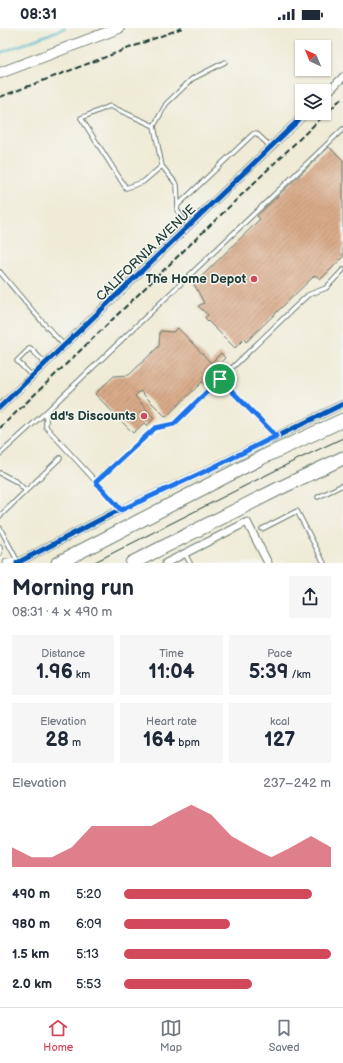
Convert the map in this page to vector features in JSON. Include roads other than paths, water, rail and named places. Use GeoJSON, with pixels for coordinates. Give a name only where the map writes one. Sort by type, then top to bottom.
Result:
{"type":"FeatureCollection","features":[{"type":"Feature","properties":{"kind":"highway"},"geometry":{"type":"LineString","coordinates":[[58,563],[261,458],[343,420]]}},
{"type":"Feature","properties":{"kind":"highway"},"geometry":{"type":"LineString","coordinates":[[132,563],[145,559],[278,489],[343,458]]}},
{"type":"Feature","properties":{"kind":"main road"},"geometry":{"type":"LineString","coordinates":[[0,73],[118,28]]}},
{"type":"Feature","properties":{"kind":"street"},"geometry":{"type":"LineString","coordinates":[[331,89],[343,77]]}},
{"type":"Feature","properties":{"kind":"street","name":"CALIFORNIA AVENUE"},"geometry":{"type":"LineString","coordinates":[[0,408],[299,120]]}},
{"type":"Feature","properties":{"kind":"street"},"geometry":{"type":"LineString","coordinates":[[7,563],[18,562],[121,510],[208,470],[343,404]]}},
{"type":"Feature","properties":{"kind":"street"},"geometry":{"type":"LineString","coordinates":[[166,563],[247,522],[268,563]]}},
{"type":"Feature","properties":{"kind":"lane"},"geometry":{"type":"LineString","coordinates":[[189,226],[177,210],[177,185],[162,166],[154,126],[166,104],[192,78],[225,62]]}},
{"type":"Feature","properties":{"kind":"lane"},"geometry":{"type":"LineString","coordinates":[[154,126],[110,106],[81,118],[126,188],[143,182],[162,166]]}},
{"type":"Feature","properties":{"kind":"lane"},"geometry":{"type":"LineString","coordinates":[[0,454],[343,129]]}},
{"type":"Feature","properties":{"kind":"lane"},"geometry":{"type":"LineString","coordinates":[[178,205],[253,134],[256,133],[270,147]]}},
{"type":"Feature","properties":{"kind":"lane"},"geometry":{"type":"LineString","coordinates":[[96,482],[155,428],[174,424],[308,295],[326,288],[343,270]]}},
{"type":"Feature","properties":{"kind":"lane"},"geometry":{"type":"LineString","coordinates":[[0,272],[32,311],[65,346]]}},
{"type":"Feature","properties":{"kind":"lane"},"geometry":{"type":"LineString","coordinates":[[32,377],[17,361],[30,348],[46,364]]}},
{"type":"Feature","properties":{"kind":"lane"},"geometry":{"type":"LineString","coordinates":[[220,379],[276,436]]}},
{"type":"Feature","properties":{"kind":"lane"},"geometry":{"type":"LineString","coordinates":[[46,412],[46,427],[121,510]]}},
{"type":"Feature","properties":{"kind":"lane"},"geometry":{"type":"LineString","coordinates":[[0,516],[60,458]]}},
{"type":"Feature","properties":{"kind":"lane"},"geometry":{"type":"LineString","coordinates":[[0,473],[17,482],[26,491]]}},
{"type":"Feature","properties":{"kind":"lane"},"geometry":{"type":"LineString","coordinates":[[318,497],[343,485]]}},
{"type":"Feature","properties":{"kind":"lane"},"geometry":{"type":"LineString","coordinates":[[262,529],[298,511],[324,563]]}},
{"type":"Feature","properties":{"kind":"lane"},"geometry":{"type":"LineString","coordinates":[[0,528],[18,562]]}},
{"type":"Feature","properties":{"kind":"lane"},"geometry":{"type":"LineString","coordinates":[[0,547],[0,552]]}},
{"type":"Feature","properties":{"kind":"lane"},"geometry":{"type":"LineString","coordinates":[[185,554],[190,563]]}},
{"type":"Feature","properties":{"kind":"waterway"},"geometry":{"type":"LineString","coordinates":[[0,53],[65,28]]}},
{"type":"Feature","properties":{"kind":"tram line"},"geometry":{"type":"LineString","coordinates":[[93,563],[294,461],[343,438]]}},
{"type":"Feature","properties":{"kind":"railway"},"geometry":{"type":"LineString","coordinates":[[0,97],[182,28]]}},
{"type":"Feature","properties":{"kind":"railway"},"geometry":{"type":"LineString","coordinates":[[0,428],[343,97]]}},
{"type":"Feature","properties":{"kind":"place","name":"The Home Depot"},"geometry":{"type":"Point","coordinates":[254,279]}},
{"type":"Feature","properties":{"kind":"place","name":"dd's Discounts"},"geometry":{"type":"Point","coordinates":[144,416]}}]}
